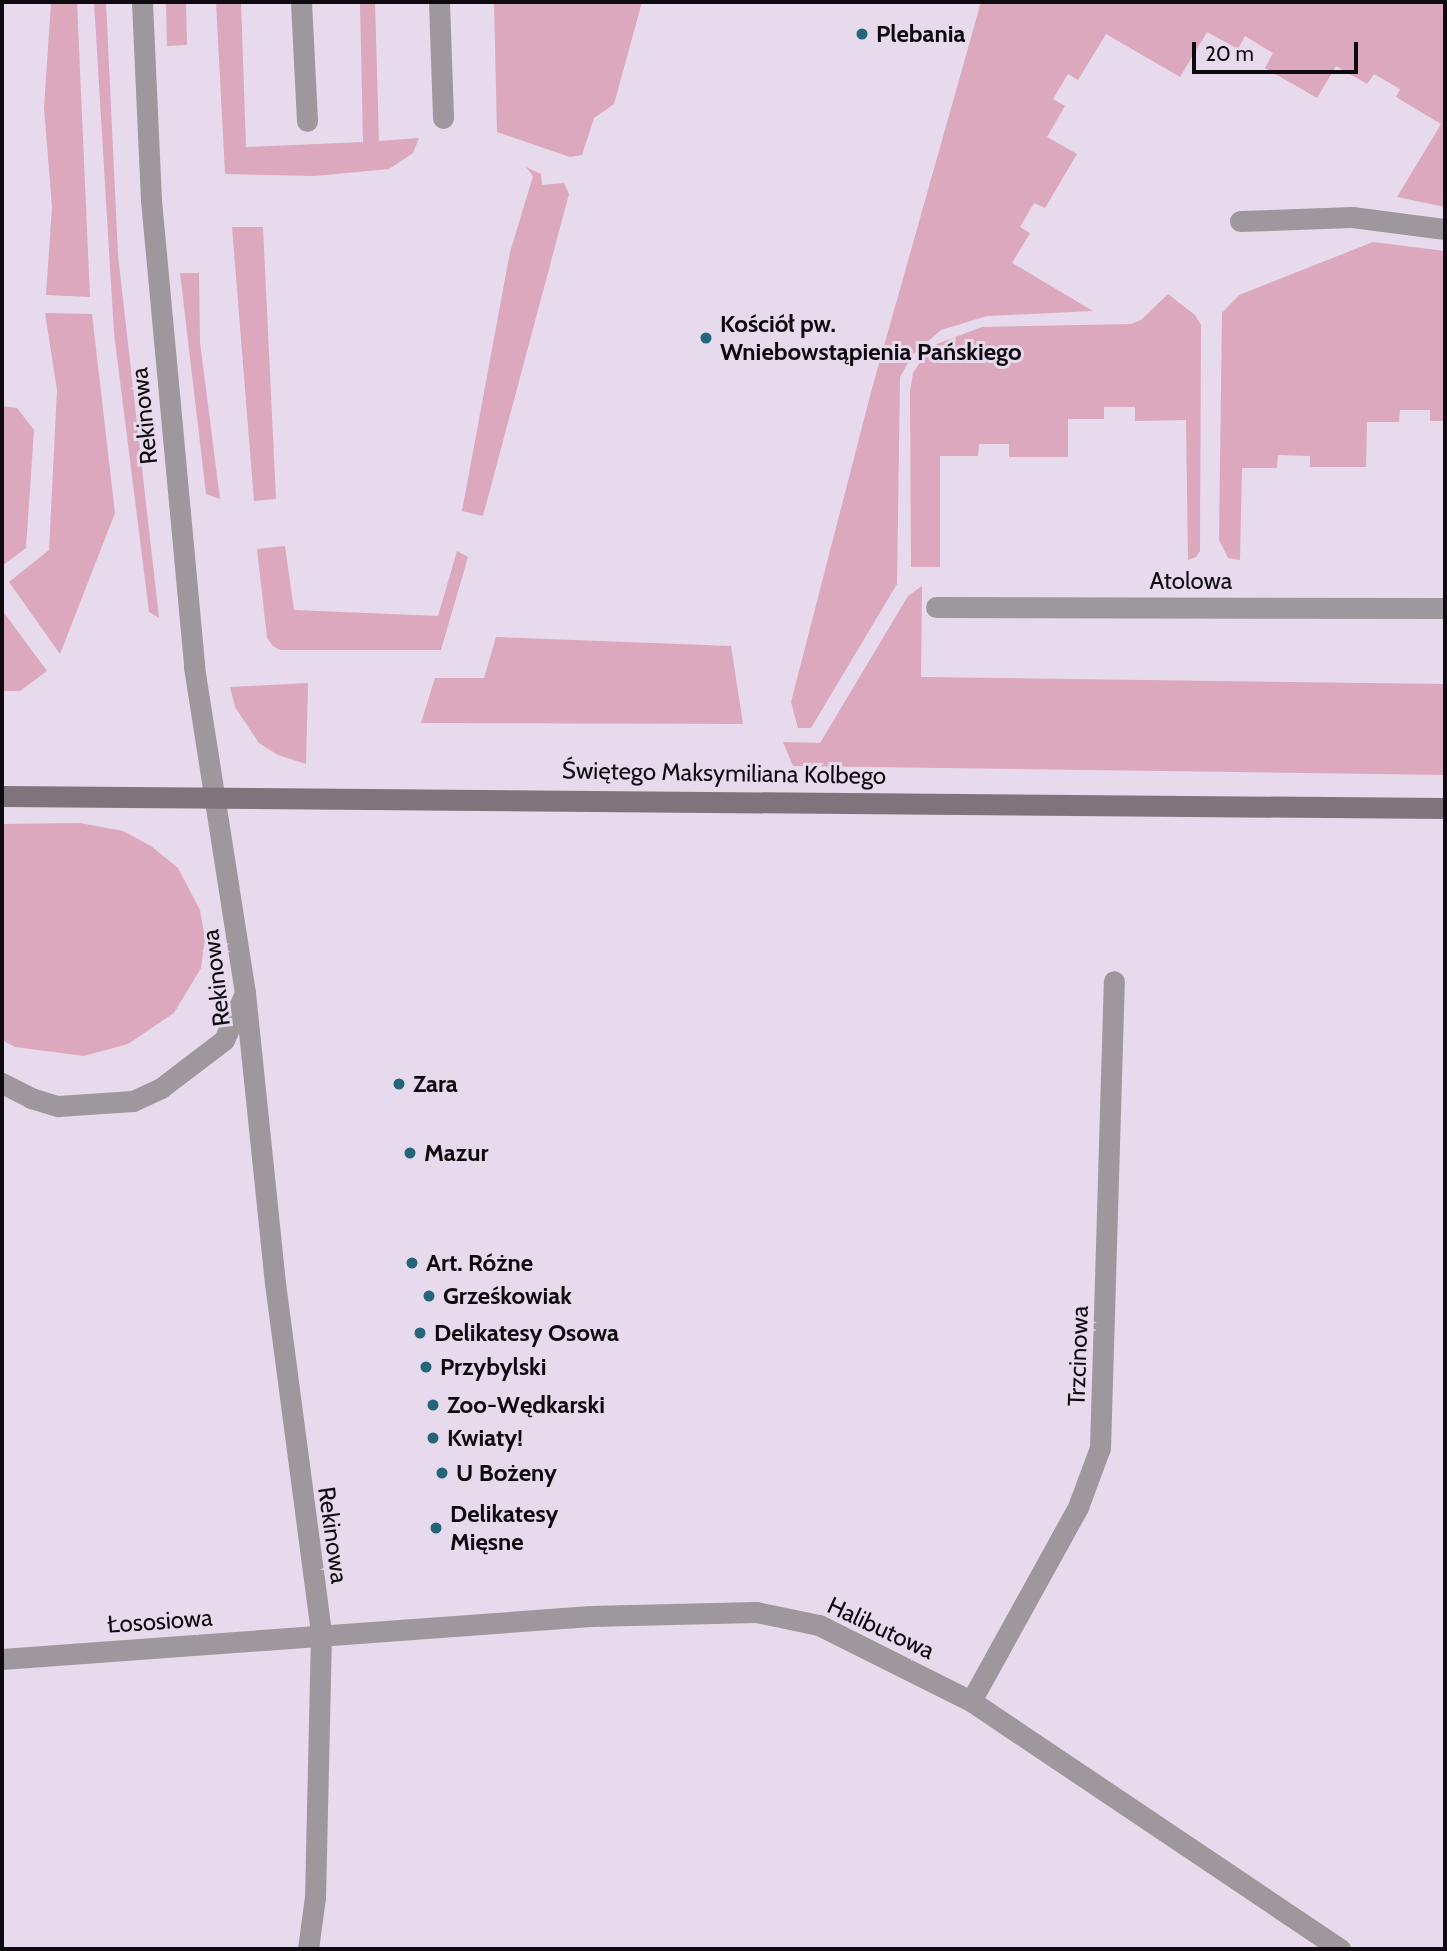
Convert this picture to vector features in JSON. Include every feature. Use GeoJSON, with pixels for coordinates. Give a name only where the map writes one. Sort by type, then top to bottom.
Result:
{"type":"FeatureCollection","features":[{"type":"Feature","properties":{"kind":"main road","name":"Świętego Maksymiliana Kolbego"},"geometry":{"type":"LineString","coordinates":[[2,796],[215,798],[326,795],[1445,808]]}},
{"type":"Feature","properties":{"kind":"street","name":"Rekinowa"},"geometry":{"type":"LineString","coordinates":[[142,2],[166,374],[194,667],[245,993],[275,1283],[321,1634],[315,1897],[308,1949]]}},
{"type":"Feature","properties":{"kind":"street"},"geometry":{"type":"LineString","coordinates":[[301,2],[307,121]]}},
{"type":"Feature","properties":{"kind":"street"},"geometry":{"type":"LineString","coordinates":[[439,2],[443,117]]}},
{"type":"Feature","properties":{"kind":"street"},"geometry":{"type":"LineString","coordinates":[[1240,221],[1352,217],[1445,229]]}},
{"type":"Feature","properties":{"kind":"street","name":"Atolowa"},"geometry":{"type":"LineString","coordinates":[[936,607],[1445,608]]}},
{"type":"Feature","properties":{"kind":"street","name":"Trzcinowa"},"geometry":{"type":"LineString","coordinates":[[971,1701],[1078,1507],[1100,1448],[1114,981]]}},
{"type":"Feature","properties":{"kind":"street"},"geometry":{"type":"LineString","coordinates":[[2,1083],[58,1106],[133,1101],[161,1088],[224,1040],[245,993]]}},
{"type":"Feature","properties":{"kind":"street","name":"Halibutowa"},"geometry":{"type":"LineString","coordinates":[[321,1634],[704,1609],[757,1612],[819,1625],[971,1701],[1340,1949]]}},
{"type":"Feature","properties":{"kind":"street","name":"Łososiowa"},"geometry":{"type":"LineString","coordinates":[[2,1659],[321,1634]]}},
{"type":"Feature","properties":{"kind":"shaded area"},"geometry":{"type":"Polygon","coordinates":[[[51,2],[77,2],[90,297],[46,295],[52,207],[44,108],[51,2]]]}},
{"type":"Feature","properties":{"kind":"shaded area"},"geometry":{"type":"Polygon","coordinates":[[[94,2],[106,2],[118,255],[159,618],[149,612],[114,333],[94,2]]]}},
{"type":"Feature","properties":{"kind":"shaded area"},"geometry":{"type":"Polygon","coordinates":[[[166,2],[186,2],[187,45],[167,46],[166,2]]]}},
{"type":"Feature","properties":{"kind":"shaded area"},"geometry":{"type":"Polygon","coordinates":[[[216,2],[241,2],[246,147],[363,142],[360,2],[375,2],[379,141],[419,138],[413,153],[389,169],[315,176],[225,174],[216,2]]]}},
{"type":"Feature","properties":{"kind":"shaded area"},"geometry":{"type":"Polygon","coordinates":[[[494,2],[642,2],[614,104],[594,118],[582,155],[570,157],[497,132],[494,2]]]}},
{"type":"Feature","properties":{"kind":"shaded area"},"geometry":{"type":"Polygon","coordinates":[[[981,2],[1445,2],[1445,207],[1397,197],[1441,124],[1396,97],[1400,89],[1374,74],[1367,84],[1336,66],[1317,98],[1265,68],[1273,53],[1245,36],[1238,49],[1207,32],[1180,77],[1106,34],[1078,80],[1068,74],[1053,99],[1065,106],[1047,137],[1077,154],[1045,208],[1034,203],[1020,227],[1030,233],[1012,263],[1093,311],[987,316],[941,330],[913,354],[900,377],[897,584],[811,728],[798,728],[791,702],[871,392],[981,2]]]}},
{"type":"Feature","properties":{"kind":"shaded area"},"geometry":{"type":"Polygon","coordinates":[[[526,167],[541,174],[542,185],[564,183],[569,194],[483,516],[462,511],[510,252],[533,176],[526,167]]]}},
{"type":"Feature","properties":{"kind":"shaded area"},"geometry":{"type":"Polygon","coordinates":[[[232,227],[263,227],[276,499],[254,501],[232,227]]]}},
{"type":"Feature","properties":{"kind":"shaded area"},"geometry":{"type":"Polygon","coordinates":[[[1373,242],[1445,251],[1445,421],[1430,421],[1430,410],[1400,410],[1399,422],[1367,422],[1366,467],[1310,467],[1310,456],[1278,455],[1277,468],[1242,468],[1240,560],[1228,558],[1219,540],[1222,313],[1239,295],[1373,242]]]}},
{"type":"Feature","properties":{"kind":"shaded area"},"geometry":{"type":"Polygon","coordinates":[[[180,273],[199,273],[200,342],[220,499],[206,494],[180,273]]]}},
{"type":"Feature","properties":{"kind":"shaded area"},"geometry":{"type":"Polygon","coordinates":[[[1168,294],[1195,315],[1201,325],[1200,551],[1196,557],[1188,560],[1186,420],[1135,421],[1135,407],[1104,407],[1104,419],[1068,419],[1068,457],[1009,457],[1009,444],[979,444],[978,456],[940,456],[940,567],[911,567],[910,392],[913,373],[922,359],[937,344],[982,327],[1131,324],[1141,320],[1168,294]]]}},
{"type":"Feature","properties":{"kind":"shaded area"},"geometry":{"type":"Polygon","coordinates":[[[45,313],[92,314],[115,513],[60,654],[9,582],[49,550],[57,390],[45,313]]]}},
{"type":"Feature","properties":{"kind":"shaded area"},"geometry":{"type":"Polygon","coordinates":[[[2,406],[17,408],[34,430],[26,548],[2,566],[2,406]]]}},
{"type":"Feature","properties":{"kind":"shaded area"},"geometry":{"type":"Polygon","coordinates":[[[285,546],[294,610],[438,616],[457,551],[468,557],[441,650],[280,650],[273,646],[267,638],[257,549],[285,546]]]}},
{"type":"Feature","properties":{"kind":"shaded area"},"geometry":{"type":"Polygon","coordinates":[[[922,586],[921,677],[1445,684],[1445,775],[793,766],[783,742],[820,743],[908,596],[922,586]]]}},
{"type":"Feature","properties":{"kind":"shaded area"},"geometry":{"type":"Polygon","coordinates":[[[2,610],[47,671],[20,691],[2,691],[2,610]]]}},
{"type":"Feature","properties":{"kind":"shaded area"},"geometry":{"type":"Polygon","coordinates":[[[496,637],[731,646],[743,724],[421,723],[435,678],[484,678],[496,637]]]}},
{"type":"Feature","properties":{"kind":"shaded area"},"geometry":{"type":"Polygon","coordinates":[[[308,683],[306,764],[278,755],[259,743],[235,707],[230,687],[308,683]]]}},
{"type":"Feature","properties":{"kind":"shaded area"},"geometry":{"type":"Polygon","coordinates":[[[80,823],[123,831],[151,846],[178,868],[200,910],[205,939],[201,968],[174,1013],[128,1044],[84,1056],[15,1047],[2,1040],[2,824],[80,823]]]}},
{"type":"Feature","properties":{"kind":"place","name":"Plebania"},"geometry":{"type":"Point","coordinates":[862,34]}},
{"type":"Feature","properties":{"kind":"place","name":"Kościół pw. Wniebowstąpienia Pańskiego"},"geometry":{"type":"Point","coordinates":[706,338]}},
{"type":"Feature","properties":{"kind":"place","name":"Zara"},"geometry":{"type":"Point","coordinates":[399,1084]}},
{"type":"Feature","properties":{"kind":"place","name":"Mazur"},"geometry":{"type":"Point","coordinates":[410,1153]}},
{"type":"Feature","properties":{"kind":"place","name":"Art. Różne"},"geometry":{"type":"Point","coordinates":[412,1263]}},
{"type":"Feature","properties":{"kind":"place","name":"Grześkowiak"},"geometry":{"type":"Point","coordinates":[429,1296]}},
{"type":"Feature","properties":{"kind":"place","name":"Delikatesy Osowa"},"geometry":{"type":"Point","coordinates":[420,1333]}},
{"type":"Feature","properties":{"kind":"place","name":"Przybylski"},"geometry":{"type":"Point","coordinates":[426,1367]}},
{"type":"Feature","properties":{"kind":"place","name":"Zoo-Wędkarski"},"geometry":{"type":"Point","coordinates":[433,1405]}},
{"type":"Feature","properties":{"kind":"place","name":"Kwiaty!"},"geometry":{"type":"Point","coordinates":[433,1438]}},
{"type":"Feature","properties":{"kind":"place","name":"U Bożeny"},"geometry":{"type":"Point","coordinates":[442,1473]}},
{"type":"Feature","properties":{"kind":"place","name":"Delikatesy Mięsne"},"geometry":{"type":"Point","coordinates":[436,1528]}}]}
